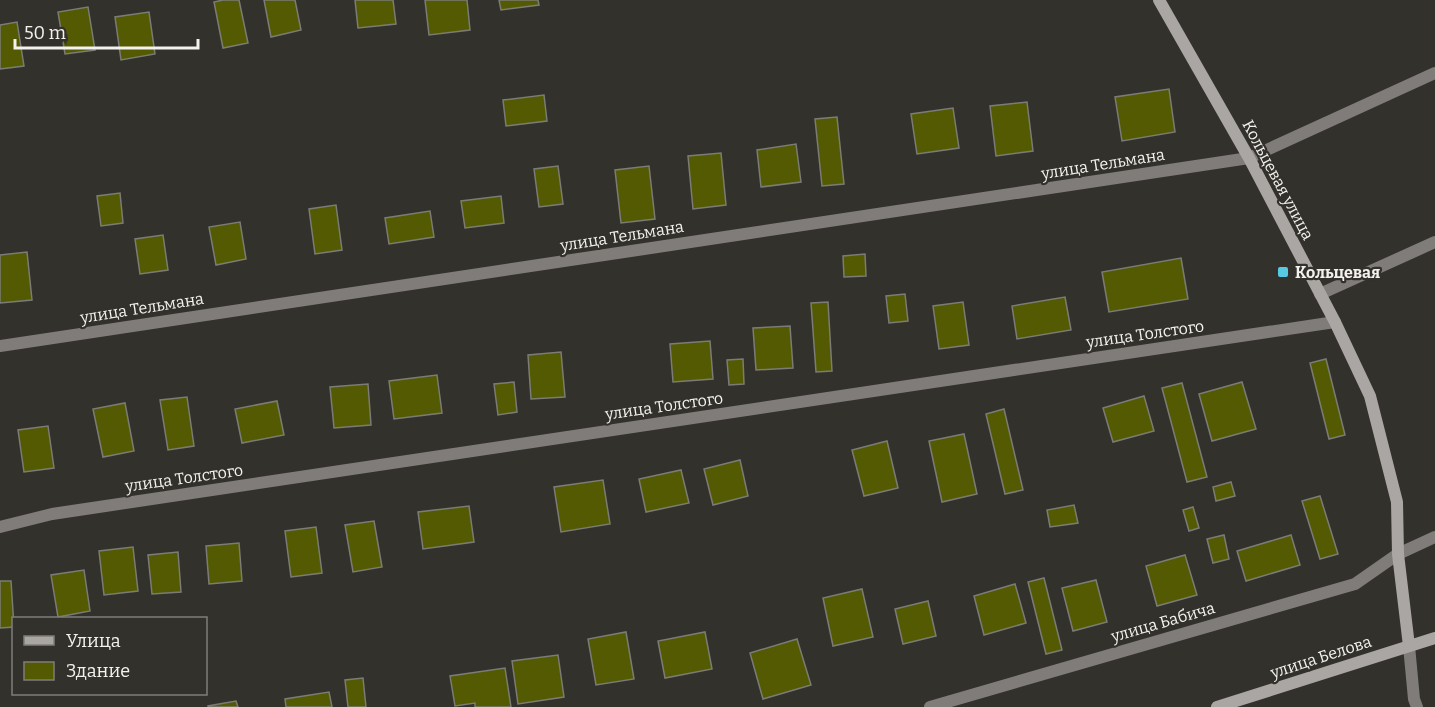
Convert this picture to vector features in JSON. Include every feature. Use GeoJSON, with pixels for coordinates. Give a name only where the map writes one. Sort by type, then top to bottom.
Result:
{"type":"FeatureCollection","features":[{"type":"Feature","properties":{"kind":"main road","name":"Кольцевая улица"},"geometry":{"type":"LineString","coordinates":[[1159,0],[1249,158],[1335,322],[1370,396],[1397,502],[1398,554],[1409,646]]}},
{"type":"Feature","properties":{"kind":"main road","name":"улица Белова"},"geometry":{"type":"LineString","coordinates":[[1217,707],[1435,638]]}},
{"type":"Feature","properties":{"kind":"street","name":"улица Тельмана"},"geometry":{"type":"LineString","coordinates":[[0,346],[1249,158],[1435,73]]}},
{"type":"Feature","properties":{"kind":"street"},"geometry":{"type":"LineString","coordinates":[[1320,294],[1435,242]]}},
{"type":"Feature","properties":{"kind":"street","name":"улица Толстого"},"geometry":{"type":"LineString","coordinates":[[0,527],[63,512],[1335,322]]}},
{"type":"Feature","properties":{"kind":"street"},"geometry":{"type":"LineString","coordinates":[[1398,554],[1435,537]]}},
{"type":"Feature","properties":{"kind":"street","name":"улица Бабича"},"geometry":{"type":"LineString","coordinates":[[930,707],[1355,584],[1398,554]]}},
{"type":"Feature","properties":{"kind":"street"},"geometry":{"type":"LineString","coordinates":[[1409,646],[1414,699],[1417,707]]}},
{"type":"Feature","properties":{"kind":"building"},"geometry":{"type":"Polygon","coordinates":[[[239,0],[248,43],[223,48],[214,2],[239,0]]]}},
{"type":"Feature","properties":{"kind":"building"},"geometry":{"type":"Polygon","coordinates":[[[264,0],[295,0],[301,30],[271,37],[264,0]]]}},
{"type":"Feature","properties":{"kind":"building"},"geometry":{"type":"Polygon","coordinates":[[[355,0],[393,0],[396,24],[358,28],[355,0]]]}},
{"type":"Feature","properties":{"kind":"building"},"geometry":{"type":"Polygon","coordinates":[[[425,0],[467,0],[470,30],[429,35],[425,0]]]}},
{"type":"Feature","properties":{"kind":"building"},"geometry":{"type":"Polygon","coordinates":[[[499,0],[538,0],[539,5],[501,10],[499,0]]]}},
{"type":"Feature","properties":{"kind":"building"},"geometry":{"type":"Polygon","coordinates":[[[88,7],[95,50],[65,54],[58,12],[88,7]]]}},
{"type":"Feature","properties":{"kind":"building"},"geometry":{"type":"Polygon","coordinates":[[[149,12],[155,54],[121,60],[115,17],[149,12]]]}},
{"type":"Feature","properties":{"kind":"building"},"geometry":{"type":"Polygon","coordinates":[[[17,22],[24,66],[0,69],[0,25],[17,22]]]}},
{"type":"Feature","properties":{"kind":"building"},"geometry":{"type":"Polygon","coordinates":[[[1169,89],[1175,132],[1122,141],[1115,97],[1169,89]]]}},
{"type":"Feature","properties":{"kind":"building"},"geometry":{"type":"Polygon","coordinates":[[[544,95],[547,121],[506,126],[503,100],[544,95]]]}},
{"type":"Feature","properties":{"kind":"building"},"geometry":{"type":"Polygon","coordinates":[[[1027,102],[1033,151],[996,156],[990,106],[1027,102]]]}},
{"type":"Feature","properties":{"kind":"building"},"geometry":{"type":"Polygon","coordinates":[[[953,108],[959,148],[917,154],[911,114],[953,108]]]}},
{"type":"Feature","properties":{"kind":"building"},"geometry":{"type":"Polygon","coordinates":[[[837,117],[844,184],[822,186],[815,119],[837,117]]]}},
{"type":"Feature","properties":{"kind":"building"},"geometry":{"type":"Polygon","coordinates":[[[796,144],[801,182],[761,187],[757,150],[796,144]]]}},
{"type":"Feature","properties":{"kind":"building"},"geometry":{"type":"Polygon","coordinates":[[[721,153],[726,205],[693,209],[688,156],[721,153]]]}},
{"type":"Feature","properties":{"kind":"building"},"geometry":{"type":"Polygon","coordinates":[[[558,166],[563,204],[539,207],[534,169],[558,166]]]}},
{"type":"Feature","properties":{"kind":"building"},"geometry":{"type":"Polygon","coordinates":[[[649,166],[655,219],[621,223],[615,170],[649,166]]]}},
{"type":"Feature","properties":{"kind":"building"},"geometry":{"type":"Polygon","coordinates":[[[120,193],[123,223],[101,226],[97,196],[120,193]]]}},
{"type":"Feature","properties":{"kind":"building"},"geometry":{"type":"Polygon","coordinates":[[[501,196],[504,223],[465,228],[461,201],[501,196]]]}},
{"type":"Feature","properties":{"kind":"building"},"geometry":{"type":"Polygon","coordinates":[[[336,205],[342,250],[315,254],[309,209],[336,205]]]}},
{"type":"Feature","properties":{"kind":"building"},"geometry":{"type":"Polygon","coordinates":[[[430,211],[434,237],[389,244],[385,218],[430,211]]]}},
{"type":"Feature","properties":{"kind":"building"},"geometry":{"type":"Polygon","coordinates":[[[240,222],[246,259],[216,265],[209,227],[240,222]]]}},
{"type":"Feature","properties":{"kind":"building"},"geometry":{"type":"Polygon","coordinates":[[[163,235],[168,270],[140,274],[135,239],[163,235]]]}},
{"type":"Feature","properties":{"kind":"building"},"geometry":{"type":"Polygon","coordinates":[[[27,252],[32,300],[0,303],[0,255],[27,252]]]}},
{"type":"Feature","properties":{"kind":"building"},"geometry":{"type":"Polygon","coordinates":[[[865,254],[866,276],[844,277],[843,256],[865,254]]]}},
{"type":"Feature","properties":{"kind":"building"},"geometry":{"type":"Polygon","coordinates":[[[1181,258],[1188,299],[1109,312],[1102,272],[1181,258]]]}},
{"type":"Feature","properties":{"kind":"building"},"geometry":{"type":"Polygon","coordinates":[[[905,294],[908,321],[889,323],[886,296],[905,294]]]}},
{"type":"Feature","properties":{"kind":"building"},"geometry":{"type":"Polygon","coordinates":[[[1065,297],[1071,330],[1017,339],[1012,306],[1065,297]]]}},
{"type":"Feature","properties":{"kind":"building"},"geometry":{"type":"Polygon","coordinates":[[[828,302],[832,371],[816,372],[811,303],[828,302]]]}},
{"type":"Feature","properties":{"kind":"building"},"geometry":{"type":"Polygon","coordinates":[[[963,302],[969,345],[939,349],[933,306],[963,302]]]}},
{"type":"Feature","properties":{"kind":"building"},"geometry":{"type":"Polygon","coordinates":[[[790,326],[793,368],[756,370],[753,328],[790,326]]]}},
{"type":"Feature","properties":{"kind":"building"},"geometry":{"type":"Polygon","coordinates":[[[710,341],[713,379],[673,382],[670,344],[710,341]]]}},
{"type":"Feature","properties":{"kind":"building"},"geometry":{"type":"Polygon","coordinates":[[[561,352],[565,397],[531,399],[528,355],[561,352]]]}},
{"type":"Feature","properties":{"kind":"building"},"geometry":{"type":"Polygon","coordinates":[[[743,359],[744,384],[729,385],[727,360],[743,359]]]}},
{"type":"Feature","properties":{"kind":"building"},"geometry":{"type":"Polygon","coordinates":[[[1326,359],[1345,435],[1329,439],[1310,363],[1326,359]]]}},
{"type":"Feature","properties":{"kind":"building"},"geometry":{"type":"Polygon","coordinates":[[[437,375],[442,413],[394,419],[389,381],[437,375]]]}},
{"type":"Feature","properties":{"kind":"building"},"geometry":{"type":"Polygon","coordinates":[[[514,382],[517,412],[498,415],[494,384],[514,382]]]}},
{"type":"Feature","properties":{"kind":"building"},"geometry":{"type":"Polygon","coordinates":[[[1242,382],[1256,429],[1212,441],[1199,394],[1242,382]]]}},
{"type":"Feature","properties":{"kind":"building"},"geometry":{"type":"Polygon","coordinates":[[[1182,383],[1207,477],[1187,482],[1162,388],[1182,383]]]}},
{"type":"Feature","properties":{"kind":"building"},"geometry":{"type":"Polygon","coordinates":[[[368,384],[371,425],[334,428],[330,387],[368,384]]]}},
{"type":"Feature","properties":{"kind":"building"},"geometry":{"type":"Polygon","coordinates":[[[1144,396],[1154,431],[1113,442],[1103,408],[1144,396]]]}},
{"type":"Feature","properties":{"kind":"building"},"geometry":{"type":"Polygon","coordinates":[[[187,397],[194,446],[168,450],[160,400],[187,397]]]}},
{"type":"Feature","properties":{"kind":"building"},"geometry":{"type":"Polygon","coordinates":[[[277,401],[284,435],[242,443],[235,409],[277,401]]]}},
{"type":"Feature","properties":{"kind":"building"},"geometry":{"type":"Polygon","coordinates":[[[125,403],[134,451],[103,457],[93,409],[125,403]]]}},
{"type":"Feature","properties":{"kind":"building"},"geometry":{"type":"Polygon","coordinates":[[[1004,409],[1023,490],[1005,494],[986,414],[1004,409]]]}},
{"type":"Feature","properties":{"kind":"building"},"geometry":{"type":"Polygon","coordinates":[[[48,426],[54,468],[24,472],[18,430],[48,426]]]}},
{"type":"Feature","properties":{"kind":"building"},"geometry":{"type":"Polygon","coordinates":[[[964,434],[977,494],[942,502],[929,441],[964,434]]]}},
{"type":"Feature","properties":{"kind":"building"},"geometry":{"type":"Polygon","coordinates":[[[887,441],[898,488],[864,496],[852,450],[887,441]]]}},
{"type":"Feature","properties":{"kind":"building"},"geometry":{"type":"Polygon","coordinates":[[[740,460],[748,496],[713,505],[704,469],[740,460]]]}},
{"type":"Feature","properties":{"kind":"building"},"geometry":{"type":"Polygon","coordinates":[[[681,470],[689,503],[646,512],[639,479],[681,470]]]}},
{"type":"Feature","properties":{"kind":"building"},"geometry":{"type":"Polygon","coordinates":[[[603,480],[610,524],[561,532],[554,487],[603,480]]]}},
{"type":"Feature","properties":{"kind":"building"},"geometry":{"type":"Polygon","coordinates":[[[1231,482],[1235,496],[1216,501],[1213,487],[1231,482]]]}},
{"type":"Feature","properties":{"kind":"building"},"geometry":{"type":"Polygon","coordinates":[[[1320,496],[1338,554],[1320,559],[1302,501],[1320,496]]]}},
{"type":"Feature","properties":{"kind":"building"},"geometry":{"type":"Polygon","coordinates":[[[1074,505],[1078,523],[1050,527],[1047,510],[1074,505]]]}},
{"type":"Feature","properties":{"kind":"building"},"geometry":{"type":"Polygon","coordinates":[[[469,506],[474,542],[423,549],[418,512],[469,506]]]}},
{"type":"Feature","properties":{"kind":"building"},"geometry":{"type":"Polygon","coordinates":[[[1193,507],[1199,528],[1189,531],[1183,510],[1193,507]]]}},
{"type":"Feature","properties":{"kind":"building"},"geometry":{"type":"Polygon","coordinates":[[[374,521],[382,567],[353,572],[345,525],[374,521]]]}},
{"type":"Feature","properties":{"kind":"building"},"geometry":{"type":"Polygon","coordinates":[[[316,527],[322,573],[291,577],[285,531],[316,527]]]}},
{"type":"Feature","properties":{"kind":"building"},"geometry":{"type":"Polygon","coordinates":[[[1224,535],[1229,559],[1213,563],[1207,539],[1224,535]]]}},
{"type":"Feature","properties":{"kind":"building"},"geometry":{"type":"Polygon","coordinates":[[[1291,535],[1300,565],[1246,581],[1237,551],[1291,535]]]}},
{"type":"Feature","properties":{"kind":"building"},"geometry":{"type":"Polygon","coordinates":[[[239,543],[242,581],[209,584],[206,546],[239,543]]]}},
{"type":"Feature","properties":{"kind":"building"},"geometry":{"type":"Polygon","coordinates":[[[133,547],[138,591],[104,595],[99,551],[133,547]]]}},
{"type":"Feature","properties":{"kind":"building"},"geometry":{"type":"Polygon","coordinates":[[[178,552],[181,592],[152,594],[148,555],[178,552]]]}},
{"type":"Feature","properties":{"kind":"building"},"geometry":{"type":"Polygon","coordinates":[[[1185,555],[1197,595],[1157,606],[1146,566],[1185,555]]]}},
{"type":"Feature","properties":{"kind":"building"},"geometry":{"type":"Polygon","coordinates":[[[84,570],[90,611],[58,617],[51,575],[84,570]]]}},
{"type":"Feature","properties":{"kind":"building"},"geometry":{"type":"Polygon","coordinates":[[[1044,578],[1062,650],[1046,654],[1028,582],[1044,578]]]}},
{"type":"Feature","properties":{"kind":"building"},"geometry":{"type":"Polygon","coordinates":[[[1096,580],[1107,622],[1073,631],[1062,588],[1096,580]]]}},
{"type":"Feature","properties":{"kind":"building"},"geometry":{"type":"Polygon","coordinates":[[[0,581],[11,581],[12,627],[0,628],[0,581]]]}},
{"type":"Feature","properties":{"kind":"building"},"geometry":{"type":"Polygon","coordinates":[[[1015,584],[1026,623],[984,635],[974,596],[1015,584]]]}},
{"type":"Feature","properties":{"kind":"building"},"geometry":{"type":"Polygon","coordinates":[[[862,589],[873,637],[833,646],[823,598],[862,589]]]}},
{"type":"Feature","properties":{"kind":"building"},"geometry":{"type":"Polygon","coordinates":[[[928,601],[936,636],[903,644],[895,609],[928,601]]]}},
{"type":"Feature","properties":{"kind":"building"},"geometry":{"type":"Polygon","coordinates":[[[626,632],[634,679],[596,685],[588,639],[626,632]]]}},
{"type":"Feature","properties":{"kind":"building"},"geometry":{"type":"Polygon","coordinates":[[[705,632],[712,669],[665,678],[658,641],[705,632]]]}},
{"type":"Feature","properties":{"kind":"building"},"geometry":{"type":"Polygon","coordinates":[[[797,639],[811,685],[763,699],[750,653],[797,639]]]}},
{"type":"Feature","properties":{"kind":"building"},"geometry":{"type":"Polygon","coordinates":[[[558,655],[564,697],[518,704],[512,661],[558,655]]]}},
{"type":"Feature","properties":{"kind":"building"},"geometry":{"type":"Polygon","coordinates":[[[505,668],[511,707],[475,707],[475,703],[455,706],[450,676],[505,668]]]}},
{"type":"Feature","properties":{"kind":"building"},"geometry":{"type":"Polygon","coordinates":[[[363,678],[366,707],[348,707],[345,680],[363,678]]]}},
{"type":"Feature","properties":{"kind":"building"},"geometry":{"type":"Polygon","coordinates":[[[329,692],[332,707],[286,707],[285,699],[329,692]]]}},
{"type":"Feature","properties":{"kind":"building"},"geometry":{"type":"Polygon","coordinates":[[[236,701],[238,707],[208,707],[208,706],[236,701]]]}},
{"type":"Feature","properties":{"kind":"place","name":"Кольцевая"},"geometry":{"type":"Point","coordinates":[1283,272]}}]}
